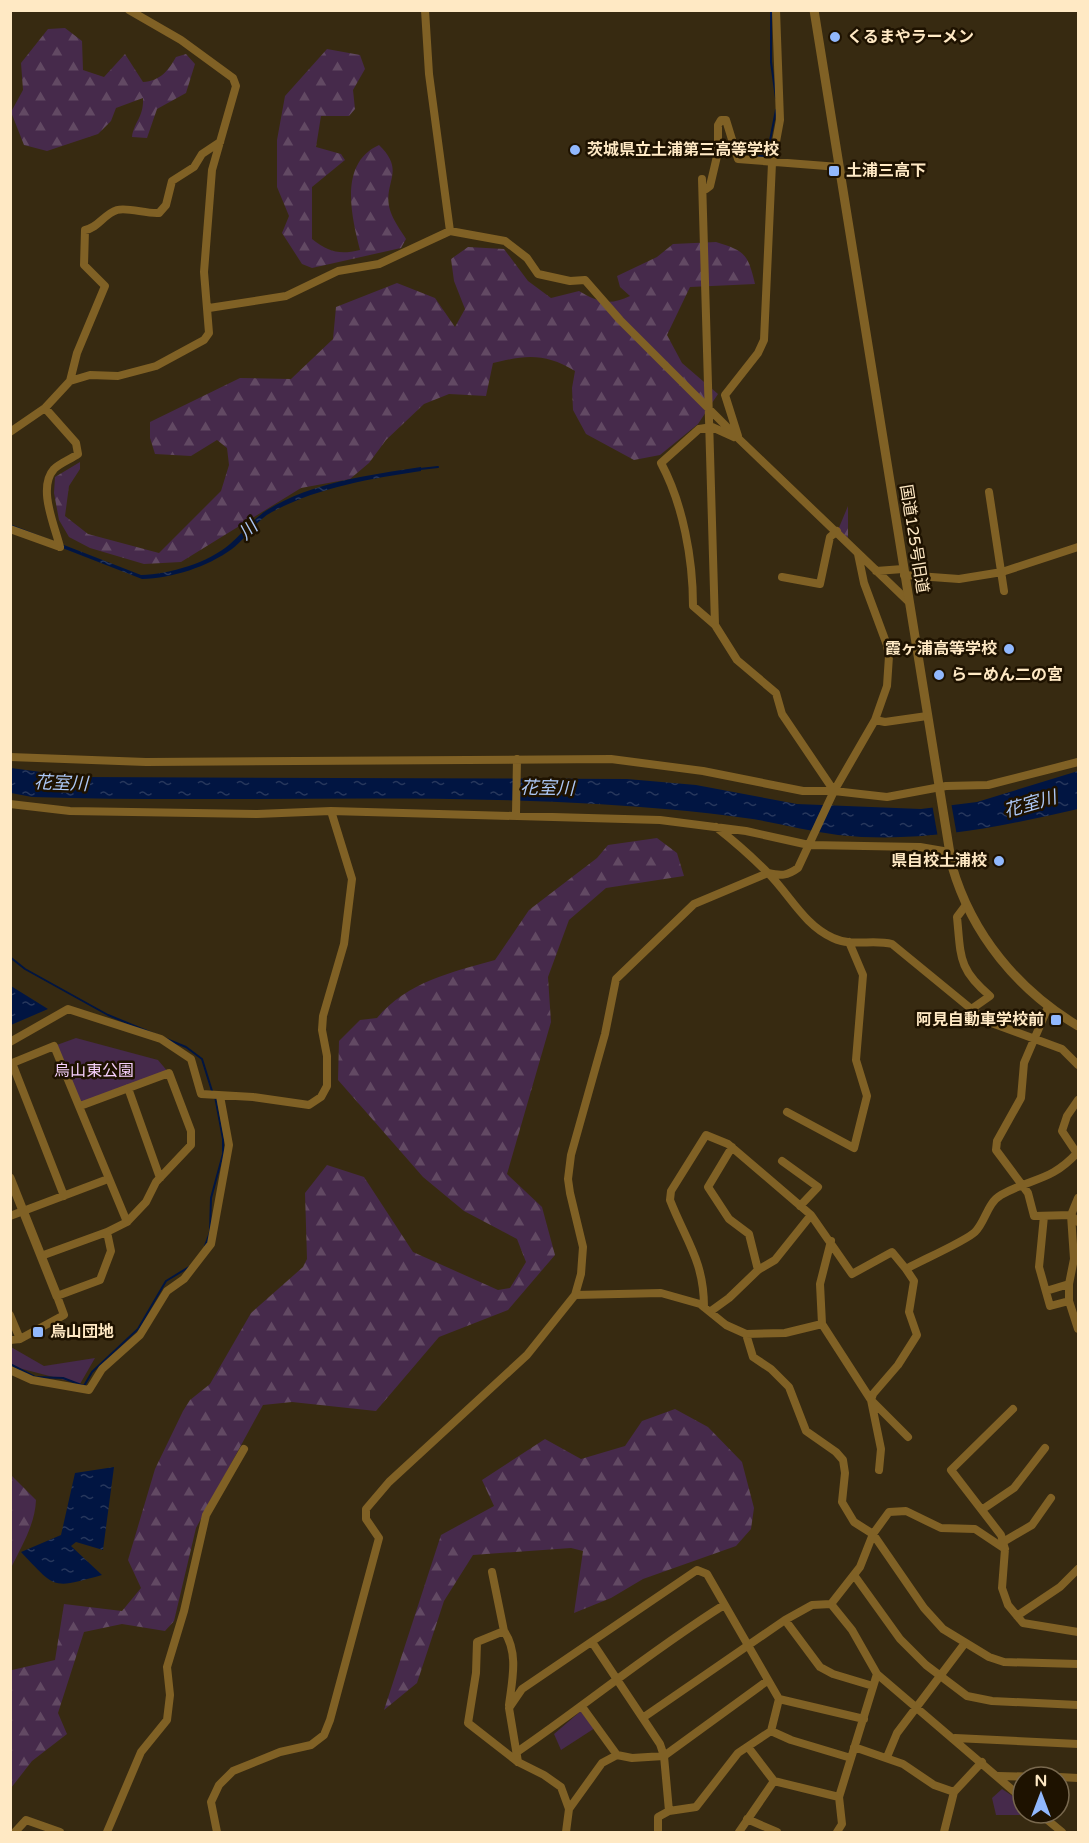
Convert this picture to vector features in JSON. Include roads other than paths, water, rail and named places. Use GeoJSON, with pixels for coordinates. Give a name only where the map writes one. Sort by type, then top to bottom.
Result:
{"type":"FeatureCollection","features":[{"type":"Feature","properties":{"kind":"street"},"geometry":{"type":"LineString","coordinates":[[70,381],[90,375],[118,376],[156,366],[204,340],[209,333],[209,308],[205,283],[205,237],[212,170],[236,86],[233,78],[181,40],[129,10]]}},
{"type":"Feature","properties":{"kind":"street"},"geometry":{"type":"LineString","coordinates":[[425,10],[429,74],[450,231]]}},
{"type":"Feature","properties":{"kind":"street"},"geometry":{"type":"LineString","coordinates":[[740,440],[725,395],[758,353],[764,339],[772,163],[780,120],[776,10]]}},
{"type":"Feature","properties":{"kind":"street","name":"国道125号旧道"},"geometry":{"type":"LineString","coordinates":[[814,10],[949,852],[966,905],[986,939],[1009,970],[1048,1007],[1078,1026]]}},
{"type":"Feature","properties":{"kind":"street"},"geometry":{"type":"LineString","coordinates":[[706,189],[710,186],[718,152],[718,125],[721,120],[726,120],[730,125],[738,159],[839,167]]}},
{"type":"Feature","properties":{"kind":"street"},"geometry":{"type":"LineString","coordinates":[[10,432],[45,408],[70,381],[77,353],[105,286],[84,265],[85,230],[92,229],[105,215],[119,209],[146,214],[159,213],[166,205],[172,181],[194,166],[202,154],[220,142]]}},
{"type":"Feature","properties":{"kind":"street"},"geometry":{"type":"LineString","coordinates":[[702,179],[715,625]]}},
{"type":"Feature","properties":{"kind":"street"},"geometry":{"type":"LineString","coordinates":[[209,308],[286,296],[338,271],[379,264],[450,231],[505,241],[527,258],[538,274],[570,281],[585,280],[620,320],[740,440],[908,601]]}},
{"type":"Feature","properties":{"kind":"street"},"geometry":{"type":"LineString","coordinates":[[10,529],[60,547],[48,502],[47,481],[54,469],[78,454],[79,450],[76,443],[45,408]]}},
{"type":"Feature","properties":{"kind":"street"},"geometry":{"type":"LineString","coordinates":[[740,440],[709,428],[699,429],[661,463],[673,485],[693,576],[693,606],[715,625],[737,660],[776,693],[782,714],[832,794]]}},
{"type":"Feature","properties":{"kind":"street"},"geometry":{"type":"LineString","coordinates":[[989,492],[1004,591]]}},
{"type":"Feature","properties":{"kind":"street"},"geometry":{"type":"LineString","coordinates":[[782,577],[820,584],[830,537],[837,531]]}},
{"type":"Feature","properties":{"kind":"street"},"geometry":{"type":"LineString","coordinates":[[876,571],[958,579],[1002,572],[1078,547]]}},
{"type":"Feature","properties":{"kind":"street"},"geometry":{"type":"LineString","coordinates":[[219,1832],[211,1802],[219,1785],[233,1771],[280,1752],[311,1745],[324,1735],[330,1720],[364,1587],[377,1550],[379,1538],[366,1519],[366,1509],[389,1482],[527,1355],[575,1295],[581,1274],[583,1247],[570,1193],[571,1155],[605,1034],[616,979],[694,904],[768,873],[790,874],[798,868],[832,794],[875,720],[887,686],[889,656],[864,583],[858,554]]}},
{"type":"Feature","properties":{"kind":"street"},"geometry":{"type":"LineString","coordinates":[[875,720],[885,722],[927,716]]}},
{"type":"Feature","properties":{"kind":"street"},"geometry":{"type":"LineString","coordinates":[[10,757],[146,762],[611,759],[703,771],[803,791],[887,797],[988,785],[1078,762]]}},
{"type":"Feature","properties":{"kind":"street"},"geometry":{"type":"LineString","coordinates":[[516,814],[517,759]]}},
{"type":"Feature","properties":{"kind":"street"},"geometry":{"type":"LineString","coordinates":[[10,804],[70,811],[516,814],[660,820],[714,826],[809,845],[920,847],[949,852]]}},
{"type":"Feature","properties":{"kind":"street"},"geometry":{"type":"LineString","coordinates":[[10,1042],[69,1009],[161,1039],[190,1059],[201,1094],[309,1105],[321,1097],[327,1086],[323,1016],[344,944],[352,879],[331,812]]}},
{"type":"Feature","properties":{"kind":"street"},"geometry":{"type":"LineString","coordinates":[[714,826],[768,873],[814,928],[835,939],[849,942],[881,941],[892,944],[970,1010],[993,1024],[1062,1049],[1078,1065]]}},
{"type":"Feature","properties":{"kind":"street"},"geometry":{"type":"LineString","coordinates":[[966,905],[957,917],[961,955],[970,978],[990,996],[970,1010]]}},
{"type":"Feature","properties":{"kind":"street"},"geometry":{"type":"LineString","coordinates":[[787,1112],[854,1148],[867,1096],[856,1060],[863,975],[849,942]]}},
{"type":"Feature","properties":{"kind":"street"},"geometry":{"type":"LineString","coordinates":[[1048,1007],[1024,1063],[1021,1098],[997,1141],[996,1150],[1000,1159],[1028,1193],[1034,1216],[1071,1215],[1078,1222]]}},
{"type":"Feature","properties":{"kind":"street"},"geometry":{"type":"LineString","coordinates":[[64,1196],[11,1063],[54,1046],[127,1222]]}},
{"type":"Feature","properties":{"kind":"street"},"geometry":{"type":"LineString","coordinates":[[41,1256],[107,1232],[127,1222],[146,1202],[160,1178],[191,1145],[191,1131],[169,1073],[80,1106]]}},
{"type":"Feature","properties":{"kind":"street"},"geometry":{"type":"LineString","coordinates":[[128,1088],[160,1178]]}},
{"type":"Feature","properties":{"kind":"street"},"geometry":{"type":"LineString","coordinates":[[10,1370],[32,1380],[89,1390],[102,1369],[140,1335],[167,1291],[184,1278],[200,1260],[211,1244],[216,1227],[216,1208],[229,1145],[220,1096]]}},
{"type":"Feature","properties":{"kind":"street"},"geometry":{"type":"LineString","coordinates":[[906,1269],[975,1232],[988,1208],[999,1196],[1062,1169],[1078,1154],[1062,1131],[1067,1116],[1078,1100]]}},
{"type":"Feature","properties":{"kind":"street"},"geometry":{"type":"LineString","coordinates":[[708,1309],[700,1268],[670,1200],[671,1191],[706,1135],[732,1147],[811,1215],[852,1274],[892,1252],[914,1281],[909,1312],[917,1335],[872,1400],[881,1449],[879,1470]]}},
{"type":"Feature","properties":{"kind":"street"},"geometry":{"type":"LineString","coordinates":[[732,1147],[708,1187],[729,1219],[748,1234],[758,1270]]}},
{"type":"Feature","properties":{"kind":"street"},"geometry":{"type":"LineString","coordinates":[[783,1161],[818,1187],[800,1206]]}},
{"type":"Feature","properties":{"kind":"street"},"geometry":{"type":"LineString","coordinates":[[10,1178],[64,1315],[20,1339],[10,1340]]}},
{"type":"Feature","properties":{"kind":"street"},"geometry":{"type":"LineString","coordinates":[[10,1216],[108,1179]]}},
{"type":"Feature","properties":{"kind":"street"},"geometry":{"type":"LineString","coordinates":[[1078,1198],[1071,1215],[1076,1260],[1069,1284],[1070,1301],[1078,1329]]}},
{"type":"Feature","properties":{"kind":"street"},"geometry":{"type":"LineString","coordinates":[[708,1309],[729,1299],[758,1270],[775,1260],[811,1215]]}},
{"type":"Feature","properties":{"kind":"street"},"geometry":{"type":"LineString","coordinates":[[1044,1216],[1039,1268],[1050,1306],[1070,1301]]}},
{"type":"Feature","properties":{"kind":"street"},"geometry":{"type":"LineString","coordinates":[[57,1296],[100,1280],[111,1251],[107,1232]]}},
{"type":"Feature","properties":{"kind":"street"},"geometry":{"type":"LineString","coordinates":[[831,1241],[820,1284],[822,1324],[872,1400],[908,1437]]}},
{"type":"Feature","properties":{"kind":"street"},"geometry":{"type":"LineString","coordinates":[[1046,1292],[1069,1284]]}},
{"type":"Feature","properties":{"kind":"street"},"geometry":{"type":"LineString","coordinates":[[575,1295],[661,1293],[708,1309],[726,1325],[746,1334],[785,1333],[822,1324]]}},
{"type":"Feature","properties":{"kind":"street"},"geometry":{"type":"LineString","coordinates":[[10,1315],[20,1339]]}},
{"type":"Feature","properties":{"kind":"street"},"geometry":{"type":"LineString","coordinates":[[746,1334],[753,1357],[771,1369],[789,1387],[806,1431],[836,1452],[843,1460],[845,1473],[842,1502],[854,1522],[873,1534],[924,1608],[943,1629],[965,1643],[1004,1662],[1078,1664]]}},
{"type":"Feature","properties":{"kind":"street"},"geometry":{"type":"LineString","coordinates":[[1013,1409],[951,1470],[995,1524],[1004,1545],[1002,1588],[1008,1605],[1023,1623],[1078,1632]]}},
{"type":"Feature","properties":{"kind":"street"},"geometry":{"type":"LineString","coordinates":[[983,1509],[1014,1488],[1045,1448]]}},
{"type":"Feature","properties":{"kind":"street"},"geometry":{"type":"LineString","coordinates":[[108,1833],[141,1752],[167,1720],[170,1695],[167,1667],[184,1611],[206,1515],[244,1449]]}},
{"type":"Feature","properties":{"kind":"street"},"geometry":{"type":"LineString","coordinates":[[1004,1545],[1032,1525],[1051,1498]]}},
{"type":"Feature","properties":{"kind":"street"},"geometry":{"type":"LineString","coordinates":[[644,1717],[747,1643],[785,1620],[812,1605],[831,1604],[860,1567],[873,1534],[889,1512],[899,1509],[941,1528],[975,1529],[1004,1545]]}},
{"type":"Feature","properties":{"kind":"street"},"geometry":{"type":"LineString","coordinates":[[1017,1616],[1060,1587],[1078,1569]]}},
{"type":"Feature","properties":{"kind":"street"},"geometry":{"type":"LineString","coordinates":[[509,1708],[522,1689],[697,1570],[707,1574],[779,1699],[864,1719]]}},
{"type":"Feature","properties":{"kind":"street"},"geometry":{"type":"LineString","coordinates":[[492,1572],[504,1631],[511,1641],[513,1657],[509,1708],[518,1762]]}},
{"type":"Feature","properties":{"kind":"street"},"geometry":{"type":"LineString","coordinates":[[854,1575],[900,1639],[939,1675],[967,1696],[992,1701],[1078,1705]]}},
{"type":"Feature","properties":{"kind":"street"},"geometry":{"type":"LineString","coordinates":[[831,1604],[852,1630],[877,1674],[1011,1788]]}},
{"type":"Feature","properties":{"kind":"street"},"geometry":{"type":"LineString","coordinates":[[517,1752],[583,1708],[618,1679],[724,1605]]}},
{"type":"Feature","properties":{"kind":"street"},"geometry":{"type":"LineString","coordinates":[[785,1620],[819,1667],[833,1674],[873,1686]]}},
{"type":"Feature","properties":{"kind":"street"},"geometry":{"type":"LineString","coordinates":[[504,1631],[477,1642],[476,1673],[468,1724],[518,1762],[544,1775],[561,1787],[569,1809],[566,1833]]}},
{"type":"Feature","properties":{"kind":"street"},"geometry":{"type":"LineString","coordinates":[[592,1642],[660,1744],[664,1756],[669,1811]]}},
{"type":"Feature","properties":{"kind":"street"},"geometry":{"type":"LineString","coordinates":[[886,1757],[897,1733],[965,1643]]}},
{"type":"Feature","properties":{"kind":"street"},"geometry":{"type":"LineString","coordinates":[[837,1833],[842,1824],[839,1797],[877,1674]]}},
{"type":"Feature","properties":{"kind":"street"},"geometry":{"type":"LineString","coordinates":[[569,1809],[602,1763],[617,1755],[632,1758],[664,1756],[768,1681]]}},
{"type":"Feature","properties":{"kind":"street"},"geometry":{"type":"LineString","coordinates":[[658,1833],[658,1817],[669,1811],[696,1807],[738,1753],[771,1731],[779,1699]]}},
{"type":"Feature","properties":{"kind":"street"},"geometry":{"type":"LineString","coordinates":[[583,1708],[617,1755]]}},
{"type":"Feature","properties":{"kind":"street"},"geometry":{"type":"LineString","coordinates":[[771,1731],[791,1740],[851,1758]]}},
{"type":"Feature","properties":{"kind":"street"},"geometry":{"type":"LineString","coordinates":[[955,1738],[1078,1744]]}},
{"type":"Feature","properties":{"kind":"street"},"geometry":{"type":"LineString","coordinates":[[748,1747],[774,1782],[839,1797]]}},
{"type":"Feature","properties":{"kind":"street"},"geometry":{"type":"LineString","coordinates":[[854,1747],[886,1757],[934,1785],[954,1792]]}},
{"type":"Feature","properties":{"kind":"street"},"geometry":{"type":"LineString","coordinates":[[944,1833],[954,1792],[982,1762]]}},
{"type":"Feature","properties":{"kind":"street"},"geometry":{"type":"LineString","coordinates":[[998,1776],[1011,1776]]}},
{"type":"Feature","properties":{"kind":"street"},"geometry":{"type":"LineString","coordinates":[[739,1833],[774,1782]]}},
{"type":"Feature","properties":{"kind":"street"},"geometry":{"type":"LineString","coordinates":[[747,1819],[777,1833]]}},
{"type":"Feature","properties":{"kind":"street"},"geometry":{"type":"LineString","coordinates":[[15,1833],[26,1820],[60,1833]]}},
{"type":"Feature","properties":{"kind":"water"},"geometry":{"type":"Polygon","coordinates":[[[421,467],[421,471],[345,485],[290,503],[266,516],[237,545],[212,561],[189,570],[154,578],[142,579],[11,528],[10,524],[141,575],[152,574],[176,570],[211,557],[230,544],[267,510],[285,500],[342,481],[421,467]]]}},
{"type":"Feature","properties":{"kind":"water","name":"花室川"},"geometry":{"type":"Polygon","coordinates":[[[11,768],[79,777],[627,779],[696,785],[797,804],[921,809],[977,802],[1078,771],[1078,809],[989,828],[929,835],[869,837],[838,835],[727,816],[597,804],[456,799],[32,797],[11,793],[11,768]]]}},
{"type":"Feature","properties":{"kind":"water"},"geometry":{"type":"Polygon","coordinates":[[[11,986],[48,1009],[11,1025],[11,986]]]}},
{"type":"Feature","properties":{"kind":"water"},"geometry":{"type":"Polygon","coordinates":[[[114,1467],[103,1550],[76,1542],[71,1546],[102,1575],[73,1583],[56,1583],[41,1573],[21,1552],[61,1535],[75,1473],[114,1467]]]}},
{"type":"Feature","properties":{"kind":"waterway"},"geometry":{"type":"LineString","coordinates":[[771,10],[771,62],[776,98]]}},
{"type":"Feature","properties":{"kind":"waterway"},"geometry":{"type":"LineString","coordinates":[[755,156],[767,156],[776,110]]}},
{"type":"Feature","properties":{"kind":"waterway","name":"川"},"geometry":{"type":"LineString","coordinates":[[420,469],[438,467]]}},
{"type":"Feature","properties":{"kind":"waterway"},"geometry":{"type":"LineString","coordinates":[[10,957],[25,969],[108,1015],[186,1047],[202,1059],[212,1091]]}},
{"type":"Feature","properties":{"kind":"waterway"},"geometry":{"type":"LineString","coordinates":[[205,1246],[210,1232],[211,1198],[223,1154],[223,1139],[215,1096]]}},
{"type":"Feature","properties":{"kind":"waterway"},"geometry":{"type":"LineString","coordinates":[[10,1364],[35,1377],[63,1378],[84,1386],[92,1372],[138,1329],[166,1281],[189,1267]]}},
{"type":"Feature","properties":{"kind":"place","name":"くるまやラーメン"},"geometry":{"type":"Point","coordinates":[835,37]}},
{"type":"Feature","properties":{"kind":"place","name":"茨城県立土浦第三高等学校"},"geometry":{"type":"Point","coordinates":[575,150]}},
{"type":"Feature","properties":{"kind":"place","name":"土浦三高下"},"geometry":{"type":"Point","coordinates":[834,171]}},
{"type":"Feature","properties":{"kind":"place","name":"霞ヶ浦高等学校"},"geometry":{"type":"Point","coordinates":[1009,649]}},
{"type":"Feature","properties":{"kind":"place","name":"らーめん二の宮"},"geometry":{"type":"Point","coordinates":[939,675]}},
{"type":"Feature","properties":{"kind":"place","name":"県自校土浦校"},"geometry":{"type":"Point","coordinates":[999,861]}},
{"type":"Feature","properties":{"kind":"place","name":"阿見自動車学校前"},"geometry":{"type":"Point","coordinates":[1056,1020]}},
{"type":"Feature","properties":{"kind":"place","name":"烏山団地"},"geometry":{"type":"Point","coordinates":[38,1332]}},
{"type":"Feature","properties":{"kind":"park label","name":"烏山東公園"},"geometry":{"type":"Point","coordinates":[94,1071]}}]}
